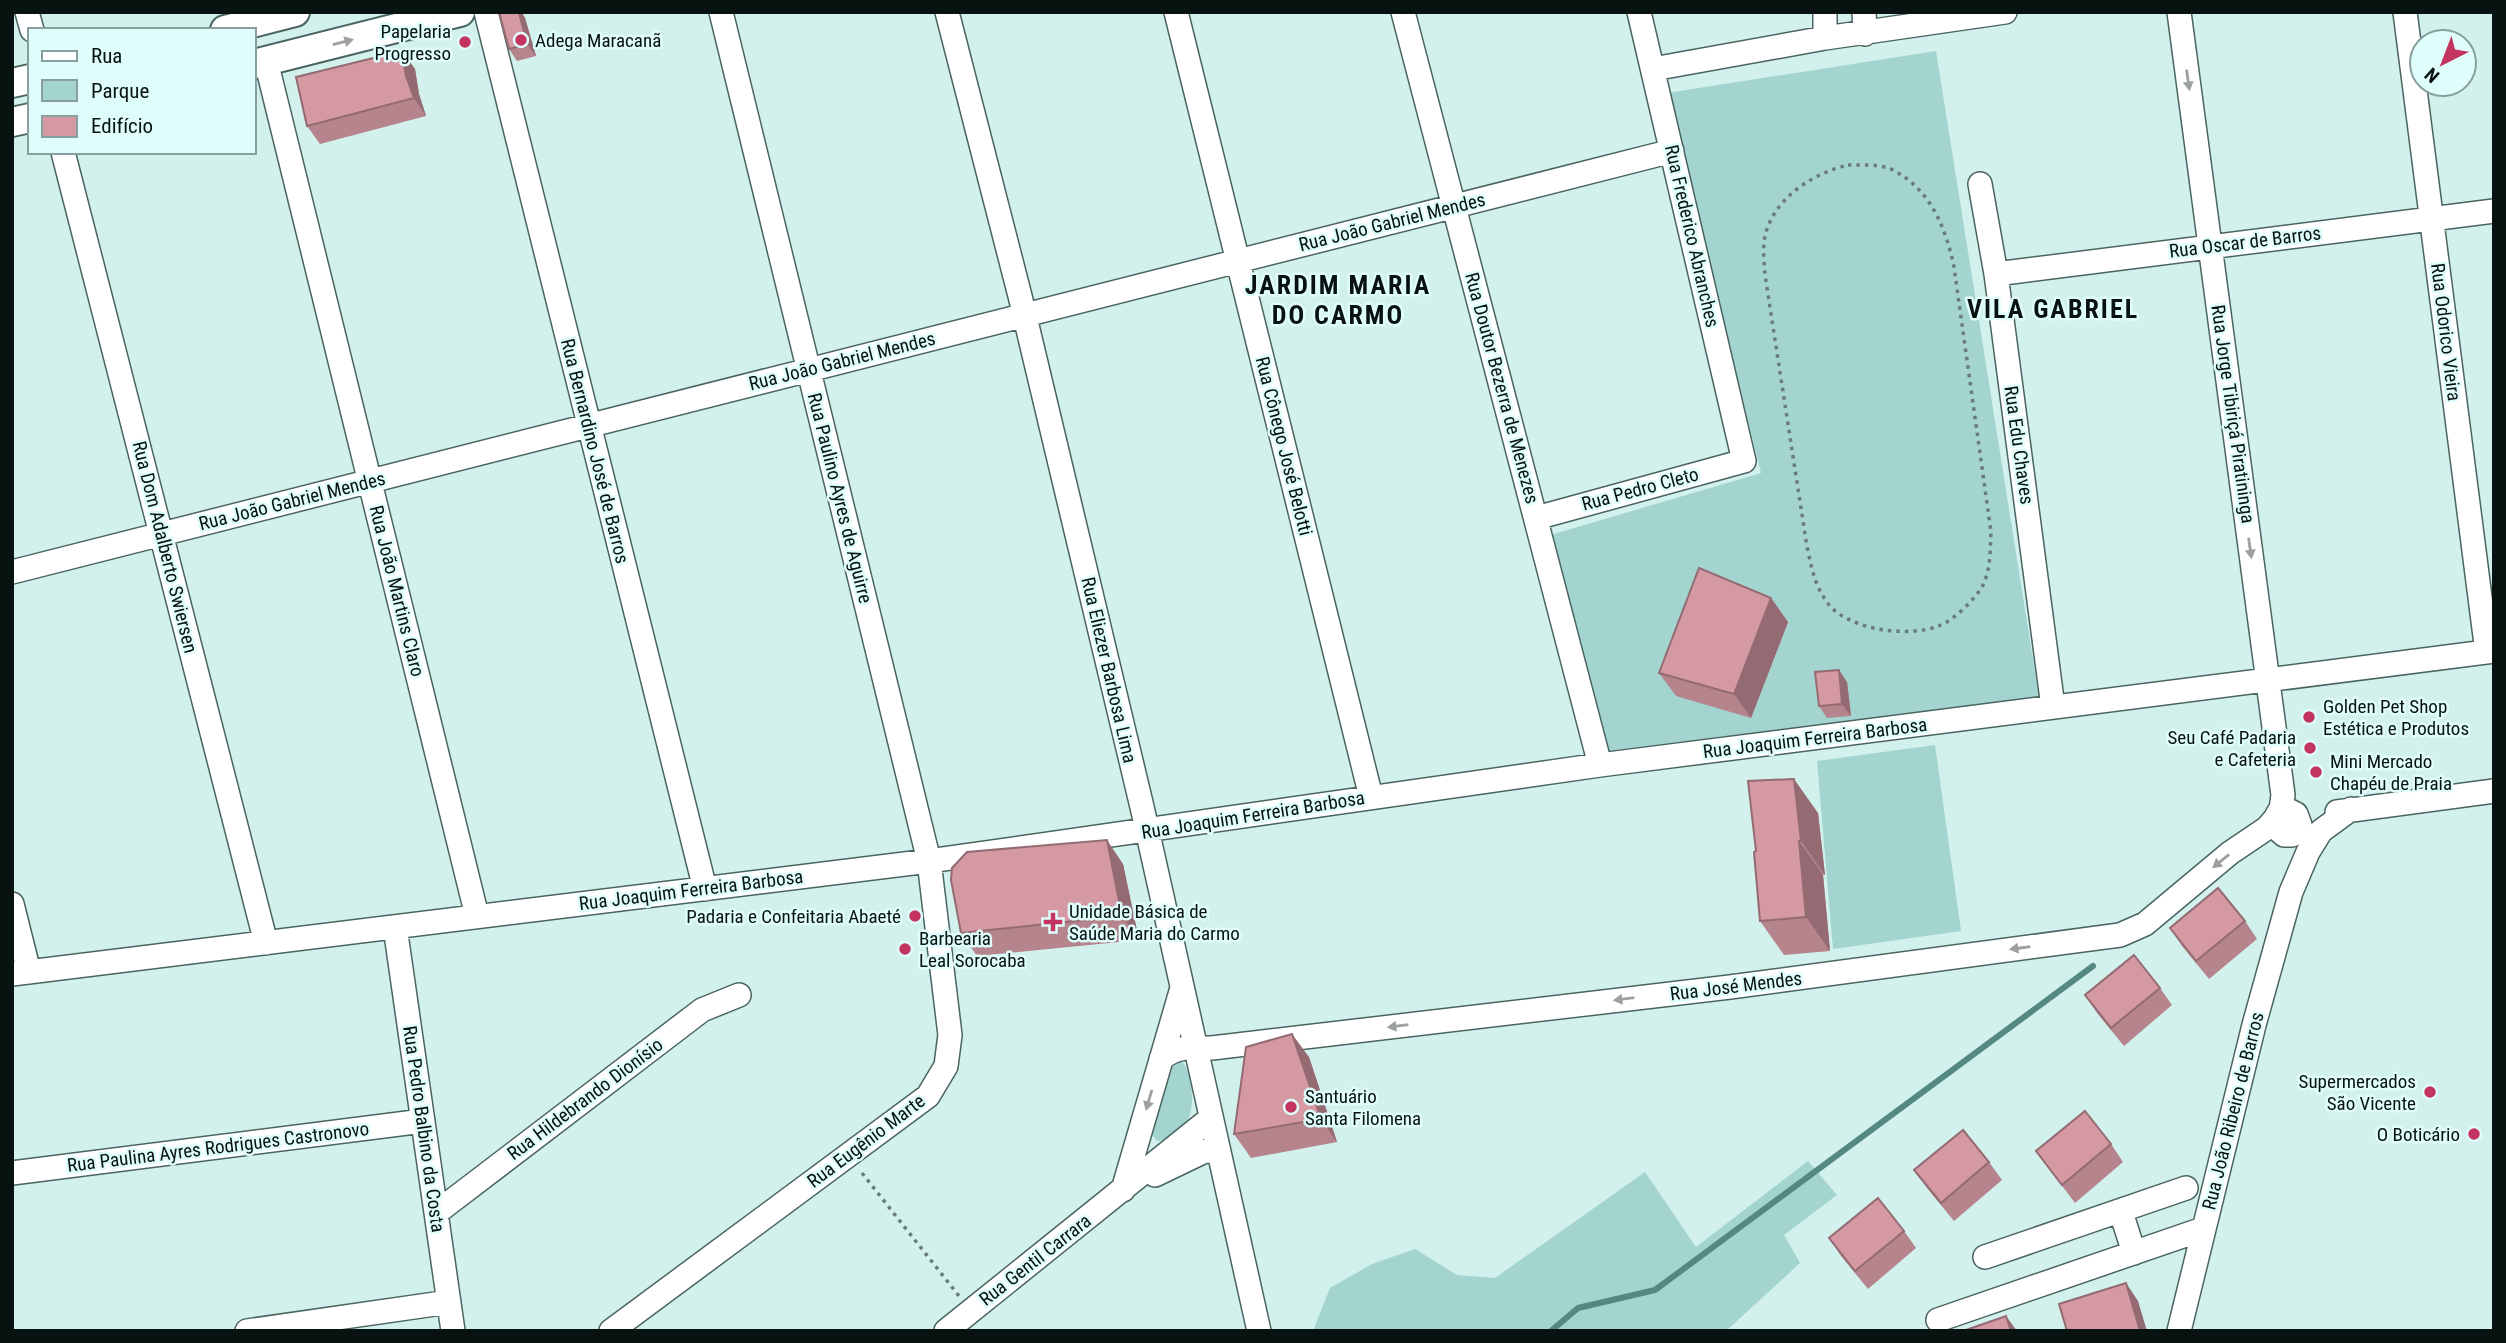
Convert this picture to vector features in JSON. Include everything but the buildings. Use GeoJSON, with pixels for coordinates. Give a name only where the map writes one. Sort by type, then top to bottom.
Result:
{"type":"FeatureCollection","features":[{"type":"Feature","properties":{"kind":"main road"},"geometry":{"type":"LineString","coordinates":[[229,28],[254,17],[295,12]]}},
{"type":"Feature","properties":{"kind":"main road"},"geometry":{"type":"LineString","coordinates":[[260,63],[460,12]]}},
{"type":"Feature","properties":{"kind":"street","name":"Rua Bernardino José de Barros"},"geometry":{"type":"LineString","coordinates":[[486,12],[705,889]]}},
{"type":"Feature","properties":{"kind":"street","name":"Rua Paulino Ayres de Aguirre"},"geometry":{"type":"LineString","coordinates":[[721,12],[929,861]]}},
{"type":"Feature","properties":{"kind":"street","name":"Rua Eliezer Barbosa Lima"},"geometry":{"type":"LineString","coordinates":[[947,12],[1025,315],[1147,831],[1255,1326]]}},
{"type":"Feature","properties":{"kind":"street","name":"Rua Cônego José Belotti"},"geometry":{"type":"LineString","coordinates":[[1176,12],[1371,797]]}},
{"type":"Feature","properties":{"kind":"street","name":"Rua Doutor Bezerra de Menezes"},"geometry":{"type":"LineString","coordinates":[[1403,12],[1600,765]]}},
{"type":"Feature","properties":{"kind":"street","name":"Rua Frederico Abranches"},"geometry":{"type":"LineString","coordinates":[[1639,12],[1744,461]]}},
{"type":"Feature","properties":{"kind":"street"},"geometry":{"type":"LineString","coordinates":[[1825,12],[1825,38]]}},
{"type":"Feature","properties":{"kind":"street"},"geometry":{"type":"LineString","coordinates":[[1653,69],[1825,38],[1864,23],[2005,12]]}},
{"type":"Feature","properties":{"kind":"street","name":"Rua Jorge Tibiriçá Piratininga"},"geometry":{"type":"LineString","coordinates":[[2179,12],[2283,795],[2280,819]]}},
{"type":"Feature","properties":{"kind":"street","name":"Rua Odorico Vieira"},"geometry":{"type":"LineString","coordinates":[[2405,12],[2490,652]]}},
{"type":"Feature","properties":{"kind":"street","name":"Rua João Martins Claro"},"geometry":{"type":"LineString","coordinates":[[260,63],[370,481],[477,916]]}},
{"type":"Feature","properties":{"kind":"street","name":"Rua João Gabriel Mendes"},"geometry":{"type":"LineString","coordinates":[[12,572],[1672,150]]}},
{"type":"Feature","properties":{"kind":"street","name":"Rua Dom Adalberto Swiersen"},"geometry":{"type":"LineString","coordinates":[[65,154],[266,943]]}},
{"type":"Feature","properties":{"kind":"street","name":"Rua Edu Chaves"},"geometry":{"type":"LineString","coordinates":[[1980,184],[1996,274],[2053,707]]}},
{"type":"Feature","properties":{"kind":"street","name":"Rua Oscar de Barros"},"geometry":{"type":"LineString","coordinates":[[1996,274],[2494,211]]}},
{"type":"Feature","properties":{"kind":"street","name":"Rua Pedro Cleto"},"geometry":{"type":"LineString","coordinates":[[1536,518],[1744,461]]}},
{"type":"Feature","properties":{"kind":"street","name":"Rua Joaquim Ferreira Barbosa"},"geometry":{"type":"LineString","coordinates":[[20,973],[929,861],[1600,765],[2490,652]]}},
{"type":"Feature","properties":{"kind":"street","name":"Rua João Ribeiro de Barros"},"geometry":{"type":"LineString","coordinates":[[2291,892],[2289,850],[2280,819],[2494,791]]}},
{"type":"Feature","properties":{"kind":"street","name":"Rua João Ribeiro de Barros"},"geometry":{"type":"LineString","coordinates":[[2179,1331],[2254,1025],[2291,892],[2308,852],[2321,831],[2351,809]]}},
{"type":"Feature","properties":{"kind":"street","name":"Rua José Mendes"},"geometry":{"type":"LineString","coordinates":[[1161,1059],[1179,1048],[1213,1048],[1716,989],[2120,935],[2145,924],[2280,819]]}},
{"type":"Feature","properties":{"kind":"street","name":"Rua Eugênio Marte"},"geometry":{"type":"LineString","coordinates":[[611,1331],[928,1096],[946,1066],[950,1035],[929,861]]}},
{"type":"Feature","properties":{"kind":"street"},"geometry":{"type":"LineString","coordinates":[[12,904],[20,973]]}},
{"type":"Feature","properties":{"kind":"street","name":"Rua Pedro Balbino da Costa"},"geometry":{"type":"LineString","coordinates":[[395,927],[453,1331]]}},
{"type":"Feature","properties":{"kind":"street"},"geometry":{"type":"LineString","coordinates":[[1124,1190],[1182,988]]}},
{"type":"Feature","properties":{"kind":"street","name":"Rua Hildebrando Dionísio"},"geometry":{"type":"LineString","coordinates":[[436,1213],[702,1010],[739,995]]}},
{"type":"Feature","properties":{"kind":"street","name":"Rua Gentil Carrara"},"geometry":{"type":"LineString","coordinates":[[946,1331],[1211,1118]]}},
{"type":"Feature","properties":{"kind":"street","name":"Rua Paulina Ayres Rodrigues Castronovo"},"geometry":{"type":"LineString","coordinates":[[12,1173],[423,1121]]}},
{"type":"Feature","properties":{"kind":"street","name":"Rua Gentil Carrara"},"geometry":{"type":"LineString","coordinates":[[1124,1190],[1205,1151],[1219,1152]]}},
{"type":"Feature","properties":{"kind":"street"},"geometry":{"type":"LineString","coordinates":[[1985,1257],[2186,1188]]}},
{"type":"Feature","properties":{"kind":"street"},"geometry":{"type":"LineString","coordinates":[[2121,1212],[2134,1252]]}},
{"type":"Feature","properties":{"kind":"street"},"geometry":{"type":"LineString","coordinates":[[1938,1320],[2203,1229]]}},
{"type":"Feature","properties":{"kind":"street"},"geometry":{"type":"LineString","coordinates":[[247,1331],[449,1302]]}},
{"type":"Feature","properties":{"kind":"path"},"geometry":{"type":"LineString","coordinates":[[1848,165],[1889,168],[1910,181],[1940,219],[1948,241],[1958,294],[1991,532],[1989,564],[1983,586],[1965,607],[1942,625],[1914,631],[1871,628],[1850,620],[1831,607],[1815,583],[1807,547],[1763,251],[1766,231],[1775,214],[1798,188],[1831,169],[1848,165]]}},
{"type":"Feature","properties":{"kind":"path"},"geometry":{"type":"LineString","coordinates":[[848,1155],[971,1311]]}},
{"type":"Feature","properties":{"kind":"green space"},"geometry":{"type":"Polygon","coordinates":[[[1936,51],[2039,697],[1605,752],[1547,536],[1761,473],[1667,93],[1936,51]]]}},
{"type":"Feature","properties":{"kind":"green space"},"geometry":{"type":"Polygon","coordinates":[[[1935,745],[1961,931],[1833,949],[1817,761],[1935,745]]]}},
{"type":"Feature","properties":{"kind":"green space"},"geometry":{"type":"Polygon","coordinates":[[[1176,1057],[1184,1064],[1188,1073],[1192,1091],[1191,1110],[1184,1128],[1168,1139],[1157,1141],[1150,1132],[1165,1067],[1176,1057]]]}},
{"type":"Feature","properties":{"kind":"green space"},"geometry":{"type":"Polygon","coordinates":[[[1808,1161],[1837,1195],[1784,1235],[1800,1263],[1726,1331],[1313,1331],[1330,1288],[1372,1264],[1415,1249],[1457,1275],[1495,1278],[1645,1172],[1696,1247],[1808,1161]]]}},
{"type":"Feature","properties":{"kind":"waterway"},"geometry":{"type":"LineString","coordinates":[[1551,1331],[1578,1308],[1655,1290],[2093,966]]}},
{"type":"Feature","properties":{"kind":"place","name":"Adega Maracanã"},"geometry":{"type":"Point","coordinates":[521,40]}},
{"type":"Feature","properties":{"kind":"place","name":"Papelaria Progresso"},"geometry":{"type":"Point","coordinates":[465,42]}},
{"type":"Feature","properties":{"kind":"place","name":"Golden Pet Shop Estética e Produtos"},"geometry":{"type":"Point","coordinates":[2309,717]}},
{"type":"Feature","properties":{"kind":"place","name":"Seu Café Padaria e Cafeteria"},"geometry":{"type":"Point","coordinates":[2310,748]}},
{"type":"Feature","properties":{"kind":"place","name":"Mini Mercado Chapéu de Praia"},"geometry":{"type":"Point","coordinates":[2316,772]}},
{"type":"Feature","properties":{"kind":"place","name":"Padaria e Confeitaria Abaeté"},"geometry":{"type":"Point","coordinates":[915,916]}},
{"type":"Feature","properties":{"kind":"place","name":"Unidade Básica de Saúde Maria do Carmo"},"geometry":{"type":"Point","coordinates":[1053,922]}},
{"type":"Feature","properties":{"kind":"place","name":"Barbearia Leal Sorocaba"},"geometry":{"type":"Point","coordinates":[905,949]}},
{"type":"Feature","properties":{"kind":"place","name":"Supermercados São Vicente"},"geometry":{"type":"Point","coordinates":[2430,1092]}},
{"type":"Feature","properties":{"kind":"place","name":"Santuário Santa Filomena"},"geometry":{"type":"Point","coordinates":[1291,1107]}},
{"type":"Feature","properties":{"kind":"place","name":"O Boticário"},"geometry":{"type":"Point","coordinates":[2474,1134]}},
{"type":"Feature","properties":{"kind":"district","name":"JARDIM MARIA DO CARMO"},"geometry":{"type":"Point","coordinates":[1338,300]}},
{"type":"Feature","properties":{"kind":"district","name":"VILA GABRIEL"},"geometry":{"type":"Point","coordinates":[2053,309]}}]}
